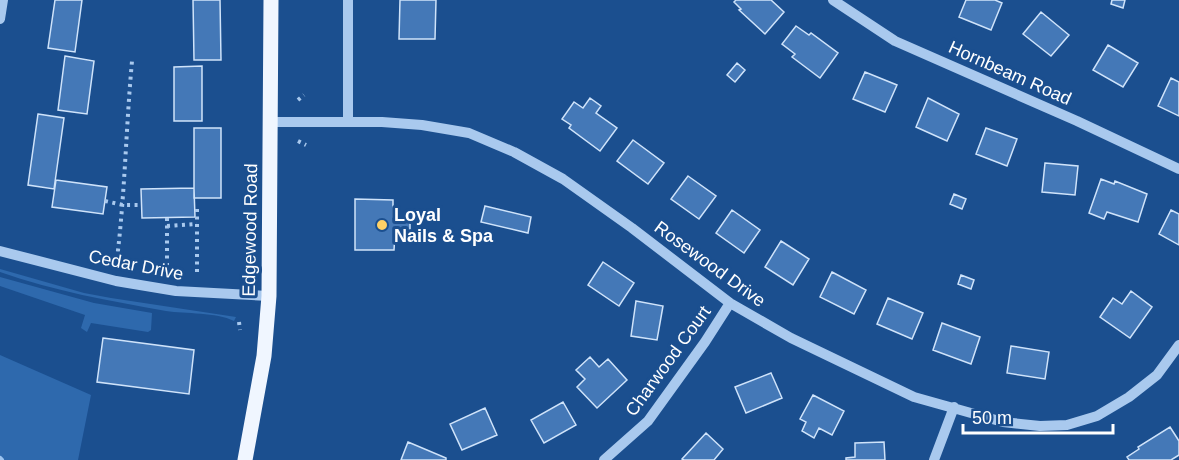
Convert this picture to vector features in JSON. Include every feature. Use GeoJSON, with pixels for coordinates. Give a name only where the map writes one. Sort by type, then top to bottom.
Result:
{"type":"FeatureCollection","features":[{"type":"Feature","properties":{"kind":"main road","name":"Edgewood Road"},"geometry":{"type":"LineString","coordinates":[[245,460],[264,356],[269,296],[272,122],[271,0]]}},
{"type":"Feature","properties":{"kind":"street"},"geometry":{"type":"LineString","coordinates":[[0,19],[3,0]]}},
{"type":"Feature","properties":{"kind":"street"},"geometry":{"type":"LineString","coordinates":[[348,0],[348,122]]}},
{"type":"Feature","properties":{"kind":"street","name":"Hornbeam Road"},"geometry":{"type":"LineString","coordinates":[[833,0],[895,41],[1077,121],[1179,169]]}},
{"type":"Feature","properties":{"kind":"street","name":"Rosewood Drive"},"geometry":{"type":"LineString","coordinates":[[272,122],[382,122],[431,126],[470,134],[514,152],[563,179],[730,303],[791,338],[914,397],[1003,422],[1040,426],[1067,425],[1098,416],[1129,397],[1156,375],[1179,345]]}},
{"type":"Feature","properties":{"kind":"street","name":"Cedar Drive"},"geometry":{"type":"LineString","coordinates":[[0,250],[116,281],[176,291],[269,296]]}},
{"type":"Feature","properties":{"kind":"street","name":"Charwood Court"},"geometry":{"type":"LineString","coordinates":[[604,460],[648,421],[730,303]]}},
{"type":"Feature","properties":{"kind":"street"},"geometry":{"type":"LineString","coordinates":[[934,460],[954,407]]}},
{"type":"Feature","properties":{"kind":"path"},"geometry":{"type":"LineString","coordinates":[[117,259],[123,205],[126,120],[132,61]]}},
{"type":"Feature","properties":{"kind":"path"},"geometry":{"type":"LineString","coordinates":[[298,100],[304,95]]}},
{"type":"Feature","properties":{"kind":"path"},"geometry":{"type":"LineString","coordinates":[[298,141],[306,145]]}},
{"type":"Feature","properties":{"kind":"path"},"geometry":{"type":"LineString","coordinates":[[105,201],[123,205],[142,205]]}},
{"type":"Feature","properties":{"kind":"path"},"geometry":{"type":"LineString","coordinates":[[197,272],[198,206]]}},
{"type":"Feature","properties":{"kind":"path"},"geometry":{"type":"LineString","coordinates":[[167,218],[167,267]]}},
{"type":"Feature","properties":{"kind":"path"},"geometry":{"type":"LineString","coordinates":[[167,226],[197,224]]}},
{"type":"Feature","properties":{"kind":"path"},"geometry":{"type":"LineString","coordinates":[[239,322],[240,330]]}},
{"type":"Feature","properties":{"kind":"shaded area"},"geometry":{"type":"Polygon","coordinates":[[[0,269],[84,293],[236,317],[234,321],[219,316],[166,311],[103,299],[20,279],[0,272],[0,269]]]}},
{"type":"Feature","properties":{"kind":"shaded area"},"geometry":{"type":"Polygon","coordinates":[[[0,277],[94,303],[152,313],[151,330],[148,332],[91,323],[87,332],[81,328],[85,315],[0,286],[0,277]]]}},
{"type":"Feature","properties":{"kind":"shaded area"},"geometry":{"type":"Polygon","coordinates":[[[0,355],[91,395],[78,460],[0,460],[0,355]]]}},
{"type":"Feature","properties":{"kind":"building"},"geometry":{"type":"Polygon","coordinates":[[[55,0],[82,0],[75,52],[48,48],[55,0]]]}},
{"type":"Feature","properties":{"kind":"building"},"geometry":{"type":"Polygon","coordinates":[[[193,0],[220,0],[221,60],[194,60],[193,0]]]}},
{"type":"Feature","properties":{"kind":"building"},"geometry":{"type":"Polygon","coordinates":[[[400,0],[436,0],[435,39],[399,39],[400,0]]]}},
{"type":"Feature","properties":{"kind":"building"},"geometry":{"type":"Polygon","coordinates":[[[736,0],[771,0],[784,12],[765,34],[739,10],[741,9],[734,2],[736,0]]]}},
{"type":"Feature","properties":{"kind":"building"},"geometry":{"type":"Polygon","coordinates":[[[966,0],[995,0],[1002,3],[991,30],[959,17],[966,0]]]}},
{"type":"Feature","properties":{"kind":"building"},"geometry":{"type":"Polygon","coordinates":[[[1112,0],[1125,0],[1123,8],[1111,4],[1112,0]]]}},
{"type":"Feature","properties":{"kind":"building"},"geometry":{"type":"Polygon","coordinates":[[[1041,12],[1069,35],[1051,56],[1023,34],[1041,12]]]}},
{"type":"Feature","properties":{"kind":"building"},"geometry":{"type":"Polygon","coordinates":[[[796,26],[809,35],[811,33],[838,53],[820,78],[792,57],[795,54],[782,44],[796,26]]]}},
{"type":"Feature","properties":{"kind":"building"},"geometry":{"type":"Polygon","coordinates":[[[1108,45],[1138,63],[1123,87],[1093,70],[1108,45]]]}},
{"type":"Feature","properties":{"kind":"building"},"geometry":{"type":"Polygon","coordinates":[[[65,56],[94,61],[87,114],[58,110],[65,56]]]}},
{"type":"Feature","properties":{"kind":"building"},"geometry":{"type":"Polygon","coordinates":[[[737,63],[745,70],[735,82],[727,75],[737,63]]]}},
{"type":"Feature","properties":{"kind":"building"},"geometry":{"type":"Polygon","coordinates":[[[202,66],[202,121],[174,121],[174,67],[202,66]]]}},
{"type":"Feature","properties":{"kind":"building"},"geometry":{"type":"Polygon","coordinates":[[[865,72],[897,85],[885,112],[853,99],[865,72]]]}},
{"type":"Feature","properties":{"kind":"building"},"geometry":{"type":"Polygon","coordinates":[[[1171,78],[1179,82],[1179,116],[1158,106],[1171,78]]]}},
{"type":"Feature","properties":{"kind":"building"},"geometry":{"type":"Polygon","coordinates":[[[590,98],[601,106],[596,113],[617,128],[600,151],[569,128],[571,125],[562,119],[574,102],[583,108],[590,98]]]}},
{"type":"Feature","properties":{"kind":"building"},"geometry":{"type":"Polygon","coordinates":[[[928,98],[959,114],[947,141],[916,127],[928,98]]]}},
{"type":"Feature","properties":{"kind":"building"},"geometry":{"type":"Polygon","coordinates":[[[38,114],[64,118],[54,189],[28,185],[38,114]]]}},
{"type":"Feature","properties":{"kind":"building"},"geometry":{"type":"Polygon","coordinates":[[[194,128],[221,128],[221,198],[194,198],[194,128]]]}},
{"type":"Feature","properties":{"kind":"building"},"geometry":{"type":"Polygon","coordinates":[[[986,128],[1017,139],[1007,166],[976,154],[986,128]]]}},
{"type":"Feature","properties":{"kind":"building"},"geometry":{"type":"Polygon","coordinates":[[[633,140],[664,163],[648,184],[617,161],[633,140]]]}},
{"type":"Feature","properties":{"kind":"building"},"geometry":{"type":"Polygon","coordinates":[[[1045,163],[1078,166],[1075,195],[1042,192],[1045,163]]]}},
{"type":"Feature","properties":{"kind":"building"},"geometry":{"type":"Polygon","coordinates":[[[688,176],[716,196],[699,219],[671,199],[688,176]]]}},
{"type":"Feature","properties":{"kind":"building"},"geometry":{"type":"Polygon","coordinates":[[[1101,179],[1114,184],[1115,181],[1147,194],[1138,222],[1107,212],[1104,219],[1089,213],[1101,179]]]}},
{"type":"Feature","properties":{"kind":"building"},"geometry":{"type":"Polygon","coordinates":[[[56,180],[107,187],[103,214],[52,207],[56,180]]]}},
{"type":"Feature","properties":{"kind":"building"},"geometry":{"type":"Polygon","coordinates":[[[194,188],[195,217],[142,218],[141,189],[194,188]]]}},
{"type":"Feature","properties":{"kind":"building"},"geometry":{"type":"Polygon","coordinates":[[[954,194],[966,199],[962,209],[950,204],[954,194]]]}},
{"type":"Feature","properties":{"kind":"building","name":"Loyal Nails & Spa"},"geometry":{"type":"Polygon","coordinates":[[[355,199],[393,200],[393,217],[410,217],[410,234],[395,234],[394,250],[355,250],[355,199]]]}},
{"type":"Feature","properties":{"kind":"building"},"geometry":{"type":"Polygon","coordinates":[[[485,206],[531,217],[528,233],[481,222],[485,206]]]}},
{"type":"Feature","properties":{"kind":"building"},"geometry":{"type":"Polygon","coordinates":[[[732,210],[760,230],[744,253],[716,233],[732,210]]]}},
{"type":"Feature","properties":{"kind":"building"},"geometry":{"type":"Polygon","coordinates":[[[1171,210],[1179,214],[1179,245],[1159,234],[1171,210]]]}},
{"type":"Feature","properties":{"kind":"building"},"geometry":{"type":"Polygon","coordinates":[[[781,241],[809,259],[793,285],[765,267],[781,241]]]}},
{"type":"Feature","properties":{"kind":"building"},"geometry":{"type":"Polygon","coordinates":[[[603,262],[634,283],[619,306],[588,285],[603,262]]]}},
{"type":"Feature","properties":{"kind":"building"},"geometry":{"type":"Polygon","coordinates":[[[832,272],[866,290],[854,314],[820,297],[832,272]]]}},
{"type":"Feature","properties":{"kind":"building"},"geometry":{"type":"Polygon","coordinates":[[[961,275],[974,280],[971,289],[958,284],[961,275]]]}},
{"type":"Feature","properties":{"kind":"building"},"geometry":{"type":"Polygon","coordinates":[[[1131,291],[1152,307],[1130,338],[1100,317],[1113,298],[1122,304],[1131,291]]]}},
{"type":"Feature","properties":{"kind":"building"},"geometry":{"type":"Polygon","coordinates":[[[888,298],[923,313],[912,339],[877,324],[888,298]]]}},
{"type":"Feature","properties":{"kind":"building"},"geometry":{"type":"Polygon","coordinates":[[[636,301],[663,306],[657,340],[631,336],[636,301]]]}},
{"type":"Feature","properties":{"kind":"building"},"geometry":{"type":"Polygon","coordinates":[[[942,323],[980,337],[971,364],[933,350],[942,323]]]}},
{"type":"Feature","properties":{"kind":"building"},"geometry":{"type":"Polygon","coordinates":[[[103,338],[194,350],[189,394],[97,382],[103,338]]]}},
{"type":"Feature","properties":{"kind":"building"},"geometry":{"type":"Polygon","coordinates":[[[1011,346],[1049,352],[1045,379],[1007,373],[1011,346]]]}},
{"type":"Feature","properties":{"kind":"building"},"geometry":{"type":"Polygon","coordinates":[[[590,357],[599,367],[608,359],[627,380],[597,408],[577,387],[585,379],[576,370],[590,357]]]}},
{"type":"Feature","properties":{"kind":"building"},"geometry":{"type":"Polygon","coordinates":[[[771,373],[782,398],[746,413],[735,387],[771,373]]]}},
{"type":"Feature","properties":{"kind":"building"},"geometry":{"type":"Polygon","coordinates":[[[813,395],[844,411],[832,435],[819,428],[814,438],[802,431],[806,422],[800,419],[813,395]]]}},
{"type":"Feature","properties":{"kind":"building"},"geometry":{"type":"Polygon","coordinates":[[[563,402],[576,425],[544,443],[531,420],[563,402]]]}},
{"type":"Feature","properties":{"kind":"building"},"geometry":{"type":"Polygon","coordinates":[[[485,408],[497,435],[462,450],[450,424],[485,408]]]}},
{"type":"Feature","properties":{"kind":"building"},"geometry":{"type":"Polygon","coordinates":[[[1170,427],[1179,441],[1179,455],[1171,460],[1129,460],[1127,457],[1139,449],[1138,447],[1170,427]]]}},
{"type":"Feature","properties":{"kind":"building"},"geometry":{"type":"Polygon","coordinates":[[[706,433],[723,449],[714,460],[682,459],[706,433]]]}},
{"type":"Feature","properties":{"kind":"building"},"geometry":{"type":"Polygon","coordinates":[[[408,442],[446,458],[446,460],[401,460],[408,442]]]}},
{"type":"Feature","properties":{"kind":"building"},"geometry":{"type":"Polygon","coordinates":[[[884,442],[885,460],[846,460],[846,458],[855,457],[855,443],[884,442]]]}},
{"type":"Feature","properties":{"kind":"place","name":"Loyal Nails & Spa"},"geometry":{"type":"Point","coordinates":[382,225]}}]}
